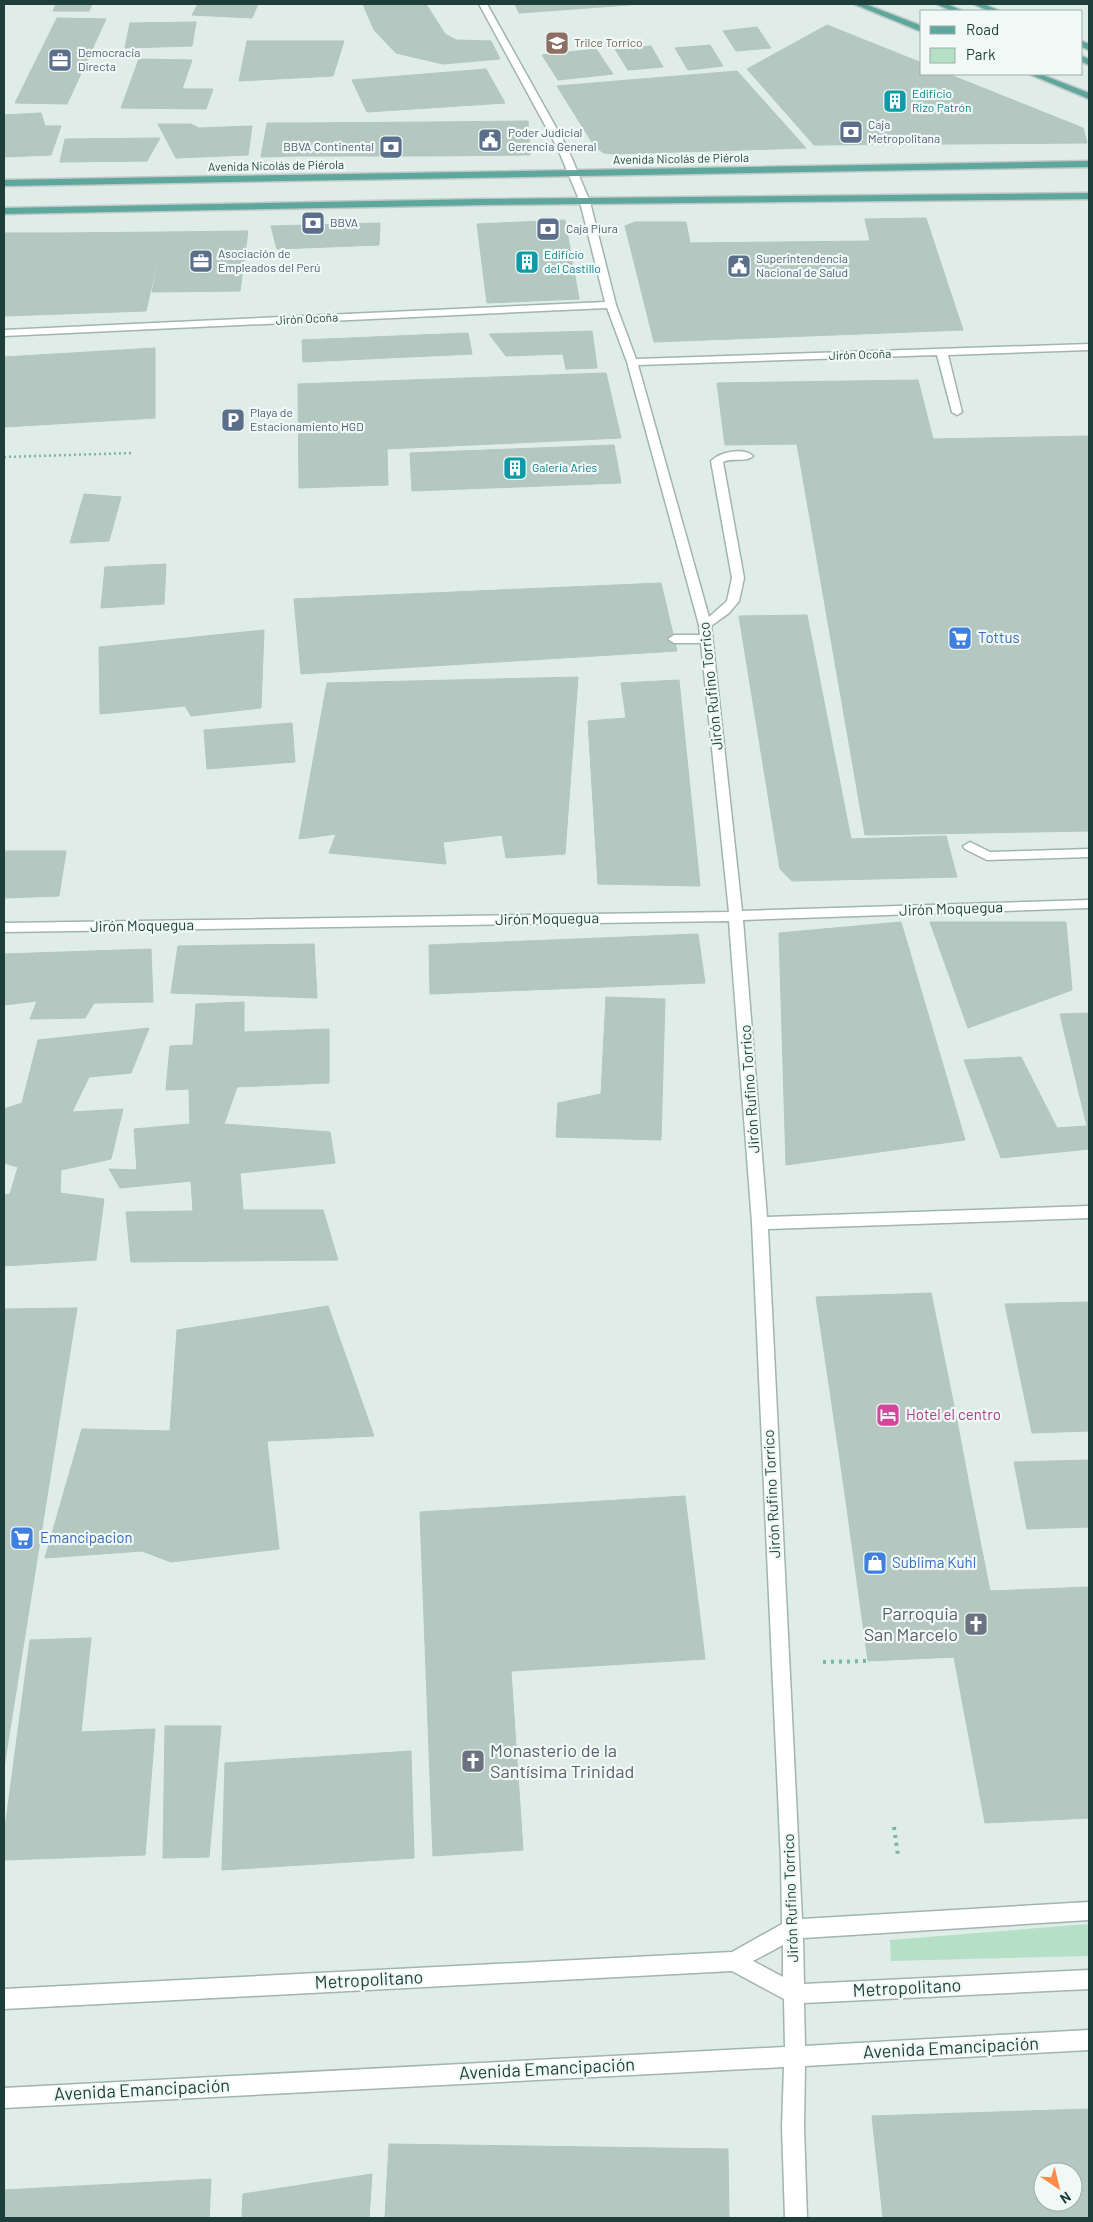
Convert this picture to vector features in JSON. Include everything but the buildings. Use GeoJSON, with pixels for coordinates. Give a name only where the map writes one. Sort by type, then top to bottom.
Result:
{"type":"FeatureCollection","features":[{"type":"Feature","properties":{"kind":"main road"},"geometry":{"type":"LineString","coordinates":[[858,4],[920,28]]}},
{"type":"Feature","properties":{"kind":"main road"},"geometry":{"type":"LineString","coordinates":[[940,4],[956,10]]}},
{"type":"Feature","properties":{"kind":"main road"},"geometry":{"type":"LineString","coordinates":[[977,4],[993,10]]}},
{"type":"Feature","properties":{"kind":"main road"},"geometry":{"type":"LineString","coordinates":[[1036,75],[1089,96]]}},
{"type":"Feature","properties":{"kind":"main road","name":"Avenida Nicolás de Piérola"},"geometry":{"type":"LineString","coordinates":[[4,183],[1089,164]]}},
{"type":"Feature","properties":{"kind":"main road"},"geometry":{"type":"LineString","coordinates":[[4,210],[1089,196]]}},
{"type":"Feature","properties":{"kind":"street","name":"Jirón Rufino Torrico"},"geometry":{"type":"LineString","coordinates":[[483,4],[563,149],[586,202],[611,305],[632,362],[705,625],[736,916],[760,1223],[779,1654],[791,1861],[794,1994],[793,2127],[796,2218]]}},
{"type":"Feature","properties":{"kind":"street","name":"Jirón Ocoña"},"geometry":{"type":"LineString","coordinates":[[4,333],[611,305]]}},
{"type":"Feature","properties":{"kind":"street","name":"Jirón Ocoña"},"geometry":{"type":"LineString","coordinates":[[632,362],[1089,347]]}},
{"type":"Feature","properties":{"kind":"street"},"geometry":{"type":"LineString","coordinates":[[942,353],[957,412]]}},
{"type":"Feature","properties":{"kind":"street"},"geometry":{"type":"LineString","coordinates":[[705,625],[731,606],[737,594],[738,578],[717,461],[726,456],[747,456]]}},
{"type":"Feature","properties":{"kind":"street"},"geometry":{"type":"LineString","coordinates":[[674,638],[706,639]]}},
{"type":"Feature","properties":{"kind":"street"},"geometry":{"type":"LineString","coordinates":[[970,846],[986,856],[1089,853]]}},
{"type":"Feature","properties":{"kind":"street","name":"Jirón Moquegua"},"geometry":{"type":"LineString","coordinates":[[4,928],[736,916],[1089,904]]}},
{"type":"Feature","properties":{"kind":"street"},"geometry":{"type":"LineString","coordinates":[[760,1223],[800,1224],[1089,1212]]}},
{"type":"Feature","properties":{"kind":"street","name":"Metropolitano"},"geometry":{"type":"LineString","coordinates":[[4,1999],[734,1961],[792,1929],[1089,1910]]}},
{"type":"Feature","properties":{"kind":"street"},"geometry":{"type":"LineString","coordinates":[[734,1961],[794,1994]]}},
{"type":"Feature","properties":{"kind":"street","name":"Metropolitano"},"geometry":{"type":"LineString","coordinates":[[794,1994],[1089,1979]]}},
{"type":"Feature","properties":{"kind":"street","name":"Avenida Emancipación"},"geometry":{"type":"LineString","coordinates":[[4,2098],[645,2064],[794,2058],[1089,2040]]}},
{"type":"Feature","properties":{"kind":"path"},"geometry":{"type":"LineString","coordinates":[[4,457],[133,453]]}},
{"type":"Feature","properties":{"kind":"path"},"geometry":{"type":"LineString","coordinates":[[894,1828],[898,1856]]}},
{"type":"Feature","properties":{"kind":"green space"},"geometry":{"type":"Polygon","coordinates":[[[1089,1924],[1089,1956],[891,1961],[890,1940],[1089,1924]]]}},
{"type":"Feature","properties":{"kind":"place","name":"Trilce Torrico"},"geometry":{"type":"Point","coordinates":[557,43]}},
{"type":"Feature","properties":{"kind":"place","name":"Democracia Directa"},"geometry":{"type":"Point","coordinates":[60,60]}},
{"type":"Feature","properties":{"kind":"place","name":"Edificio Rizo Patrón"},"geometry":{"type":"Point","coordinates":[895,101]}},
{"type":"Feature","properties":{"kind":"place","name":"Caja Metropolitana"},"geometry":{"type":"Point","coordinates":[851,132]}},
{"type":"Feature","properties":{"kind":"place","name":"Poder Judicial Gerencia General"},"geometry":{"type":"Point","coordinates":[490,140]}},
{"type":"Feature","properties":{"kind":"place","name":"BBVA Continental"},"geometry":{"type":"Point","coordinates":[391,147]}},
{"type":"Feature","properties":{"kind":"place","name":"BBVA"},"geometry":{"type":"Point","coordinates":[313,223]}},
{"type":"Feature","properties":{"kind":"place","name":"Caja Piura"},"geometry":{"type":"Point","coordinates":[548,229]}},
{"type":"Feature","properties":{"kind":"place","name":"Asociación de Empleados del Perú"},"geometry":{"type":"Point","coordinates":[201,261]}},
{"type":"Feature","properties":{"kind":"place","name":"Edificio del Castillo"},"geometry":{"type":"Point","coordinates":[527,262]}},
{"type":"Feature","properties":{"kind":"place","name":"Superintendencia Nacional de Salud"},"geometry":{"type":"Point","coordinates":[739,266]}},
{"type":"Feature","properties":{"kind":"place","name":"Playa de Estacionamiento HGD"},"geometry":{"type":"Point","coordinates":[233,420]}},
{"type":"Feature","properties":{"kind":"place","name":"Galeria Aries"},"geometry":{"type":"Point","coordinates":[515,468]}},
{"type":"Feature","properties":{"kind":"place","name":"Tottus"},"geometry":{"type":"Point","coordinates":[960,638]}},
{"type":"Feature","properties":{"kind":"place","name":"Hotel el centro"},"geometry":{"type":"Point","coordinates":[888,1415]}},
{"type":"Feature","properties":{"kind":"place","name":"Emancipacion"},"geometry":{"type":"Point","coordinates":[22,1538]}},
{"type":"Feature","properties":{"kind":"place","name":"Sublima Kuhl"},"geometry":{"type":"Point","coordinates":[875,1563]}},
{"type":"Feature","properties":{"kind":"place","name":"Parroquia San Marcelo"},"geometry":{"type":"Point","coordinates":[976,1624]}},
{"type":"Feature","properties":{"kind":"place","name":"Monasterio de la Santísima Trinidad"},"geometry":{"type":"Point","coordinates":[473,1761]}}]}
